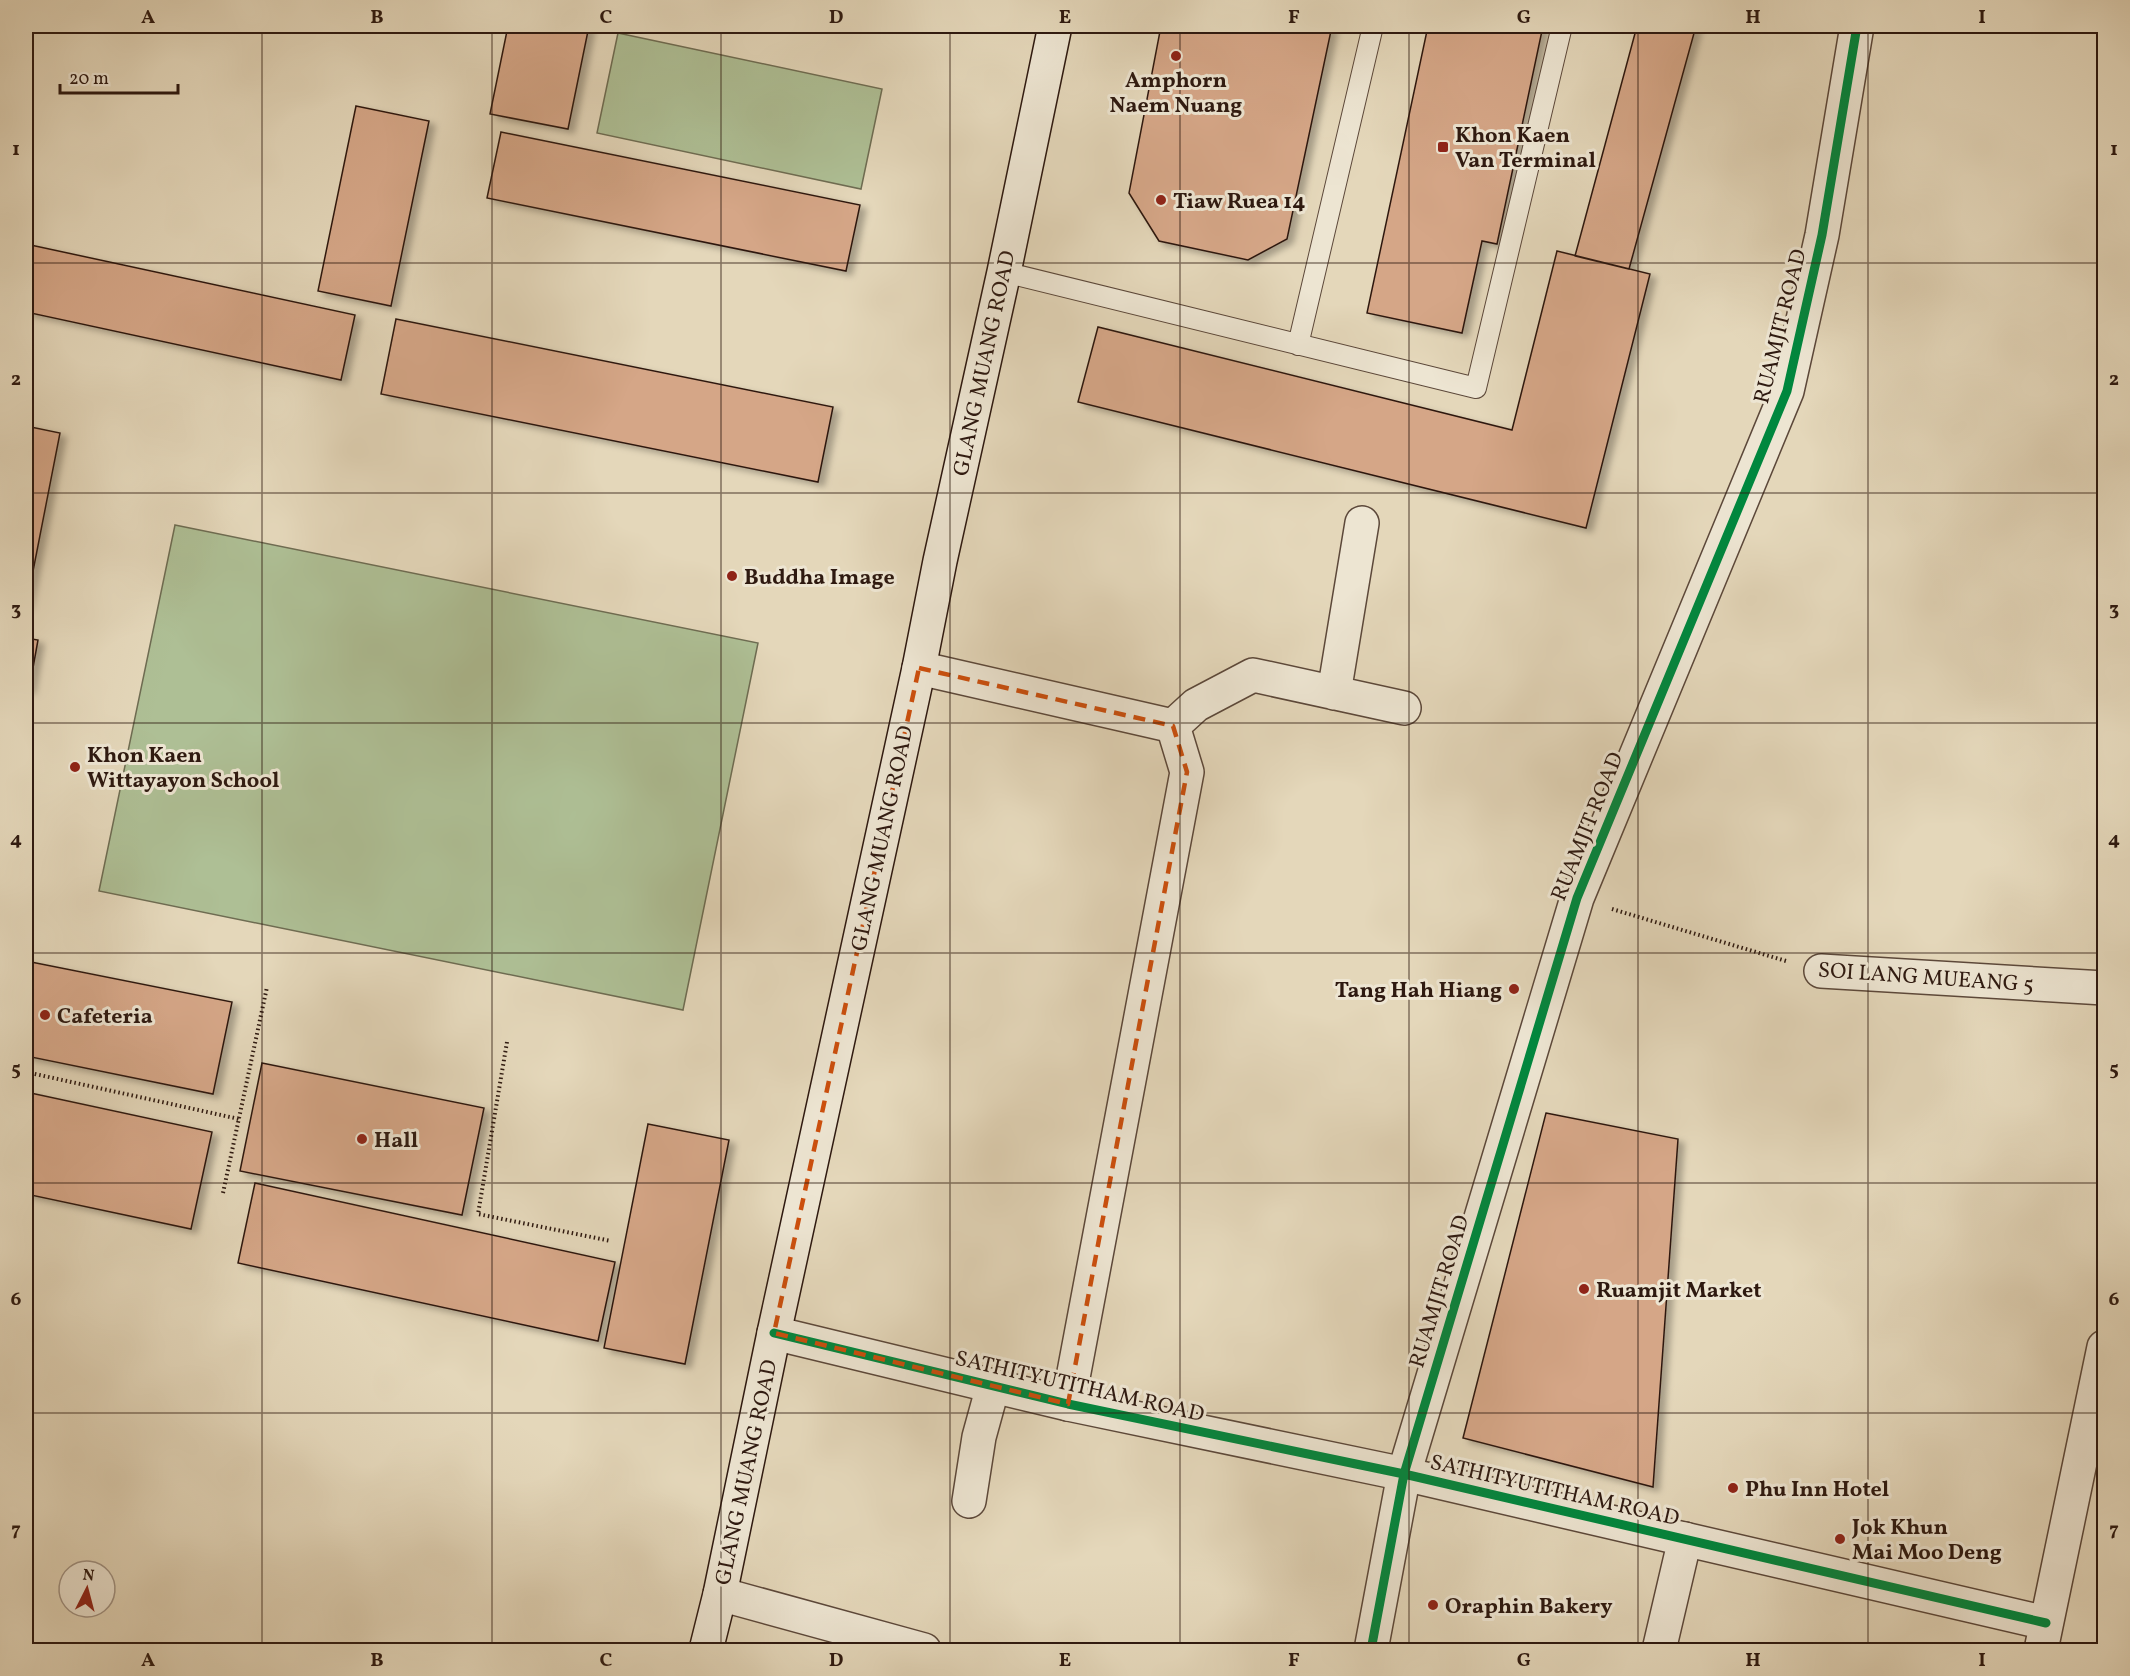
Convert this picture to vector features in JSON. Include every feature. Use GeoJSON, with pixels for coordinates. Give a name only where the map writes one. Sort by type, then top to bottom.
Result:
{"type":"FeatureCollection","features":[{"type":"Feature","properties":{"kind":"street","name":"GLANG MUANG ROAD"},"geometry":{"type":"LineString","coordinates":[[706,1650],[720,1594],[774,1333],[919,668],[1055,26]]}},
{"type":"Feature","properties":{"kind":"street","name":"RUAMJIT ROAD"},"geometry":{"type":"LineString","coordinates":[[1371,1650],[1404,1474],[1577,898],[1787,391],[1822,235],[1857,26]]}},
{"type":"Feature","properties":{"kind":"street"},"geometry":{"type":"LineString","coordinates":[[1334,693],[1362,523]]}},
{"type":"Feature","properties":{"kind":"street"},"geometry":{"type":"LineString","coordinates":[[919,668],[1173,726]]}},
{"type":"Feature","properties":{"kind":"street"},"geometry":{"type":"LineString","coordinates":[[1173,726],[1196,705],[1253,675],[1404,708]]}},
{"type":"Feature","properties":{"kind":"street"},"geometry":{"type":"LineString","coordinates":[[1068,1404],[1187,772],[1173,726]]}},
{"type":"Feature","properties":{"kind":"street","name":"SOI LANG MUEANG 5"},"geometry":{"type":"LineString","coordinates":[[1821,971],[2104,988]]}},
{"type":"Feature","properties":{"kind":"street","name":"SATHITYUTITHAM ROAD"},"geometry":{"type":"LineString","coordinates":[[774,1333],[1068,1404],[1404,1474],[1684,1539],[2044,1637]]}},
{"type":"Feature","properties":{"kind":"street"},"geometry":{"type":"LineString","coordinates":[[2044,1637],[2103,1359]]}},
{"type":"Feature","properties":{"kind":"street"},"geometry":{"type":"LineString","coordinates":[[969,1501],[979,1437],[993,1386]]}},
{"type":"Feature","properties":{"kind":"street"},"geometry":{"type":"LineString","coordinates":[[1659,1650],[1684,1539]]}},
{"type":"Feature","properties":{"kind":"street"},"geometry":{"type":"LineString","coordinates":[[720,1594],[924,1650]]}},
{"type":"Feature","properties":{"kind":"lane"},"geometry":{"type":"LineString","coordinates":[[1298,345],[1373,26]]}},
{"type":"Feature","properties":{"kind":"lane"},"geometry":{"type":"LineString","coordinates":[[1004,272],[1476,388],[1562,26]]}},
{"type":"Feature","properties":{"kind":"path"},"geometry":{"type":"LineString","coordinates":[[223,1193],[267,987]]}},
{"type":"Feature","properties":{"kind":"path"},"geometry":{"type":"LineString","coordinates":[[507,1042],[478,1214],[611,1241]]}},
{"type":"Feature","properties":{"kind":"path"},"geometry":{"type":"LineString","coordinates":[[26,1072],[239,1119]]}},
{"type":"Feature","properties":{"kind":"highlighted area"},"geometry":{"type":"Polygon","coordinates":[[[919,668],[1173,726],[1187,772],[1068,1404],[774,1333],[919,668]]]}},
{"type":"Feature","properties":{"kind":"green space"},"geometry":{"type":"Polygon","coordinates":[[[618,33],[882,89],[861,189],[597,133],[618,33]]]}},
{"type":"Feature","properties":{"kind":"green space"},"geometry":{"type":"Polygon","coordinates":[[[175,525],[758,643],[683,1010],[99,891],[175,525]]]}},
{"type":"Feature","properties":{"kind":"building"},"geometry":{"type":"Polygon","coordinates":[[[508,26],[589,26],[568,129],[490,114],[508,26]]]}},
{"type":"Feature","properties":{"kind":"building"},"geometry":{"type":"Polygon","coordinates":[[[1161,26],[1332,26],[1287,239],[1248,260],[1159,241],[1129,193],[1161,26]]]}},
{"type":"Feature","properties":{"kind":"building"},"geometry":{"type":"Polygon","coordinates":[[[1428,26],[1543,26],[1497,244],[1482,241],[1462,333],[1367,313],[1428,26]]]}},
{"type":"Feature","properties":{"kind":"building"},"geometry":{"type":"Polygon","coordinates":[[[1637,26],[1696,26],[1629,269],[1575,256],[1637,26]]]}},
{"type":"Feature","properties":{"kind":"building"},"geometry":{"type":"Polygon","coordinates":[[[356,106],[429,121],[391,306],[318,291],[356,106]]]}},
{"type":"Feature","properties":{"kind":"building"},"geometry":{"type":"Polygon","coordinates":[[[501,132],[860,205],[846,271],[487,198],[501,132]]]}},
{"type":"Feature","properties":{"kind":"building"},"geometry":{"type":"Polygon","coordinates":[[[26,244],[355,315],[341,380],[26,312],[26,244]]]}},
{"type":"Feature","properties":{"kind":"building"},"geometry":{"type":"Polygon","coordinates":[[[1557,251],[1650,274],[1586,528],[1078,402],[1098,327],[1512,430],[1557,251]]]}},
{"type":"Feature","properties":{"kind":"building"},"geometry":{"type":"Polygon","coordinates":[[[396,319],[833,407],[818,482],[381,394],[396,319]]]}},
{"type":"Feature","properties":{"kind":"building"},"geometry":{"type":"Polygon","coordinates":[[[26,426],[60,433],[26,607],[26,426]]]}},
{"type":"Feature","properties":{"kind":"building"},"geometry":{"type":"Polygon","coordinates":[[[26,638],[38,640],[29,690],[26,689],[26,638]]]}},
{"type":"Feature","properties":{"kind":"building"},"geometry":{"type":"Polygon","coordinates":[[[26,961],[232,1002],[213,1094],[26,1056],[26,961]]]}},
{"type":"Feature","properties":{"kind":"building","name":"Hall"},"geometry":{"type":"Polygon","coordinates":[[[262,1063],[484,1108],[462,1215],[240,1171],[262,1063]]]}},
{"type":"Feature","properties":{"kind":"building"},"geometry":{"type":"Polygon","coordinates":[[[26,1092],[212,1132],[191,1229],[26,1194],[26,1092]]]}},
{"type":"Feature","properties":{"kind":"building","name":"Ruamjit Market"},"geometry":{"type":"Polygon","coordinates":[[[1546,1113],[1678,1139],[1653,1487],[1463,1438],[1546,1113]]]}},
{"type":"Feature","properties":{"kind":"building"},"geometry":{"type":"Polygon","coordinates":[[[648,1124],[729,1140],[685,1364],[604,1348],[648,1124]]]}},
{"type":"Feature","properties":{"kind":"building"},"geometry":{"type":"Polygon","coordinates":[[[255,1183],[615,1262],[598,1341],[238,1263],[255,1183]]]}},
{"type":"Feature","properties":{"kind":"cycle path"},"geometry":{"type":"LineString","coordinates":[[1371,1650],[1404,1474],[1577,898],[1787,391],[1822,235],[1857,26]]}},
{"type":"Feature","properties":{"kind":"cycle path"},"geometry":{"type":"LineString","coordinates":[[774,1333],[1068,1404],[1404,1474],[2046,1623]]}},
{"type":"Feature","properties":{"kind":"place","name":"Amphorn Naem Nuang"},"geometry":{"type":"Point","coordinates":[1176,56]}},
{"type":"Feature","properties":{"kind":"place","name":"Khon Kaen Van Terminal"},"geometry":{"type":"Point","coordinates":[1443,147]}},
{"type":"Feature","properties":{"kind":"place","name":"Tiaw Ruea 14"},"geometry":{"type":"Point","coordinates":[1161,200]}},
{"type":"Feature","properties":{"kind":"place","name":"Buddha Image"},"geometry":{"type":"Point","coordinates":[732,576]}},
{"type":"Feature","properties":{"kind":"place","name":"Khon Kaen Wittayayon School"},"geometry":{"type":"Point","coordinates":[75,767]}},
{"type":"Feature","properties":{"kind":"place","name":"Tang Hah Hiang"},"geometry":{"type":"Point","coordinates":[1514,989]}},
{"type":"Feature","properties":{"kind":"place","name":"Cafeteria"},"geometry":{"type":"Point","coordinates":[45,1015]}},
{"type":"Feature","properties":{"kind":"place","name":"Hall"},"geometry":{"type":"Point","coordinates":[362,1139]}},
{"type":"Feature","properties":{"kind":"place","name":"Ruamjit Market"},"geometry":{"type":"Point","coordinates":[1584,1289]}},
{"type":"Feature","properties":{"kind":"place","name":"Phu Inn Hotel"},"geometry":{"type":"Point","coordinates":[1733,1488]}},
{"type":"Feature","properties":{"kind":"place","name":"Jok Khun Mai Moo Deng"},"geometry":{"type":"Point","coordinates":[1840,1539]}},
{"type":"Feature","properties":{"kind":"place","name":"Oraphin Bakery"},"geometry":{"type":"Point","coordinates":[1433,1605]}}]}
